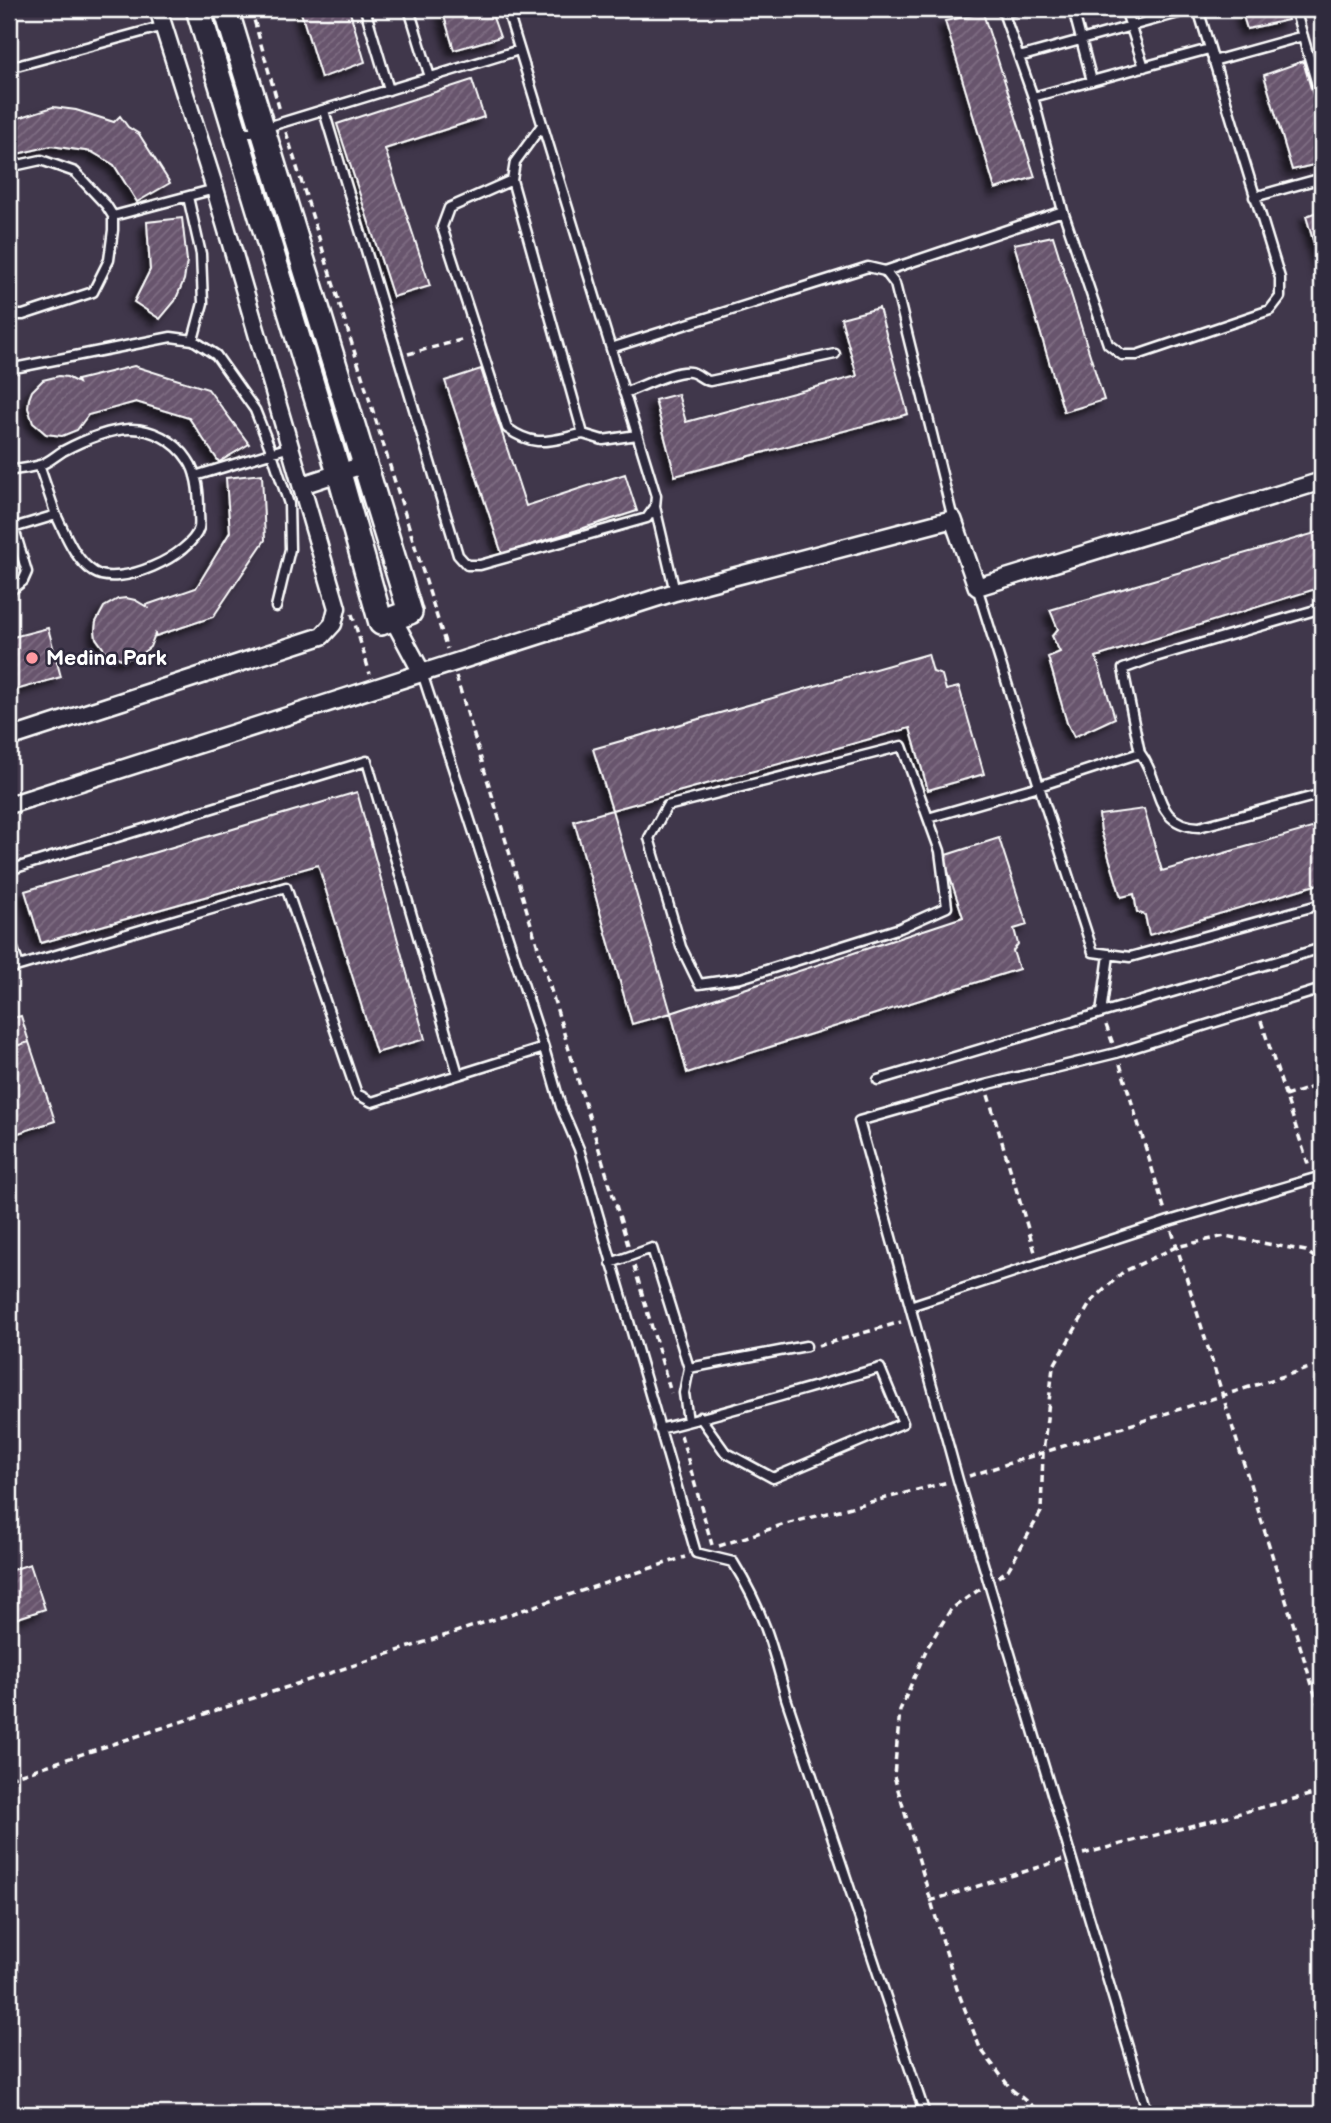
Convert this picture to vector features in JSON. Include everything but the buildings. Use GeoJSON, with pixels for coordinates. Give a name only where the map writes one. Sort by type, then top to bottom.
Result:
{"type":"FeatureCollection","features":[{"type":"Feature","properties":{"kind":"street"},"geometry":{"type":"LineString","coordinates":[[9,738],[322,636],[333,624],[337,608],[215,189],[158,9]]}},
{"type":"Feature","properties":{"kind":"street"},"geometry":{"type":"LineString","coordinates":[[198,9],[339,473],[381,623],[410,612],[363,465],[273,126],[226,9]]}},
{"type":"Feature","properties":{"kind":"street"},"geometry":{"type":"LineString","coordinates":[[302,485],[363,465]]}},
{"type":"Feature","properties":{"kind":"street"},"geometry":{"type":"LineString","coordinates":[[9,805],[675,592],[953,520],[978,587],[1322,481]]}},
{"type":"Feature","properties":{"kind":"street"},"geometry":{"type":"LineString","coordinates":[[392,617],[422,673]]}},
{"type":"Feature","properties":{"kind":"lane"},"geometry":{"type":"LineString","coordinates":[[365,9],[389,90]]}},
{"type":"Feature","properties":{"kind":"lane"},"geometry":{"type":"LineString","coordinates":[[409,9],[430,78]]}},
{"type":"Feature","properties":{"kind":"lane"},"geometry":{"type":"LineString","coordinates":[[507,9],[656,496],[655,507],[675,592]]}},
{"type":"Feature","properties":{"kind":"lane"},"geometry":{"type":"LineString","coordinates":[[1019,9],[1002,11],[1033,97],[1063,211],[1108,344],[1122,355],[1137,355],[1270,310],[1280,297],[1280,278],[1196,9],[1019,58]]}},
{"type":"Feature","properties":{"kind":"lane"},"geometry":{"type":"LineString","coordinates":[[1073,9],[1092,81]]}},
{"type":"Feature","properties":{"kind":"lane"},"geometry":{"type":"LineString","coordinates":[[1125,9],[1144,67]]}},
{"type":"Feature","properties":{"kind":"lane"},"geometry":{"type":"LineString","coordinates":[[1295,9],[1322,102]]}},
{"type":"Feature","properties":{"kind":"lane"},"geometry":{"type":"LineString","coordinates":[[9,68],[164,26]]}},
{"type":"Feature","properties":{"kind":"lane"},"geometry":{"type":"LineString","coordinates":[[1213,61],[1303,36]]}},
{"type":"Feature","properties":{"kind":"lane"},"geometry":{"type":"LineString","coordinates":[[1033,97],[1209,49]]}},
{"type":"Feature","properties":{"kind":"lane"},"geometry":{"type":"LineString","coordinates":[[238,136],[519,50]]}},
{"type":"Feature","properties":{"kind":"lane"},"geometry":{"type":"LineString","coordinates":[[324,111],[458,555],[467,565],[480,565],[647,518],[655,507]]}},
{"type":"Feature","properties":{"kind":"lane"},"geometry":{"type":"LineString","coordinates":[[542,125],[514,162],[512,180],[583,434]]}},
{"type":"Feature","properties":{"kind":"lane"},"geometry":{"type":"LineString","coordinates":[[9,167],[41,160],[75,172],[113,216],[109,260],[93,292],[23,315],[9,315]]}},
{"type":"Feature","properties":{"kind":"lane"},"geometry":{"type":"LineString","coordinates":[[1254,197],[1322,178]]}},
{"type":"Feature","properties":{"kind":"lane"},"geometry":{"type":"LineString","coordinates":[[512,180],[449,208],[442,227],[507,428],[522,439],[536,443],[583,434],[603,440],[637,435]]}},
{"type":"Feature","properties":{"kind":"lane"},"geometry":{"type":"LineString","coordinates":[[113,216],[215,189]]}},
{"type":"Feature","properties":{"kind":"lane"},"geometry":{"type":"LineString","coordinates":[[188,197],[201,254],[203,303],[193,340]]}},
{"type":"Feature","properties":{"kind":"lane"},"geometry":{"type":"LineString","coordinates":[[611,348],[868,267],[885,271],[1063,211]]}},
{"type":"Feature","properties":{"kind":"lane"},"geometry":{"type":"LineString","coordinates":[[885,271],[895,284],[953,520]]}},
{"type":"Feature","properties":{"kind":"lane"},"geometry":{"type":"LineString","coordinates":[[9,369],[171,337],[193,340],[216,355],[255,411],[289,504],[290,549],[276,607]]}},
{"type":"Feature","properties":{"kind":"lane"},"geometry":{"type":"LineString","coordinates":[[624,393],[682,372],[695,373],[710,381],[835,354]]}},
{"type":"Feature","properties":{"kind":"lane"},"geometry":{"type":"LineString","coordinates":[[9,471],[39,466],[62,452],[101,435],[129,429],[160,435],[188,459],[195,476],[199,500],[199,529],[180,552],[133,574],[106,578],[85,565],[71,546],[39,466]]}},
{"type":"Feature","properties":{"kind":"lane"},"geometry":{"type":"LineString","coordinates":[[195,476],[290,447]]}},
{"type":"Feature","properties":{"kind":"lane"},"geometry":{"type":"LineString","coordinates":[[9,512],[27,572],[23,581],[9,592]]}},
{"type":"Feature","properties":{"kind":"lane"},"geometry":{"type":"LineString","coordinates":[[13,527],[57,515]]}},
{"type":"Feature","properties":{"kind":"lane"},"geometry":{"type":"LineString","coordinates":[[978,587],[1093,952],[1130,957],[1322,904]]}},
{"type":"Feature","properties":{"kind":"lane"},"geometry":{"type":"LineString","coordinates":[[1322,608],[1123,669],[1140,753],[1148,764],[1165,813],[1183,827],[1199,827],[1322,794]]}},
{"type":"Feature","properties":{"kind":"lane"},"geometry":{"type":"LineString","coordinates":[[422,673],[561,1107],[579,1149],[696,1553],[733,1562],[752,1592],[769,1633],[786,1698],[925,2114]]}},
{"type":"Feature","properties":{"kind":"lane"},"geometry":{"type":"LineString","coordinates":[[902,747],[928,818],[940,851],[947,907],[900,928],[741,978],[699,984],[681,947],[649,838],[667,806],[902,747]]}},
{"type":"Feature","properties":{"kind":"lane"},"geometry":{"type":"LineString","coordinates":[[928,818],[1140,753]]}},
{"type":"Feature","properties":{"kind":"lane"},"geometry":{"type":"LineString","coordinates":[[9,870],[367,761],[458,1074]]}},
{"type":"Feature","properties":{"kind":"lane"},"geometry":{"type":"LineString","coordinates":[[9,969],[286,887],[357,1094],[372,1102],[544,1048]]}},
{"type":"Feature","properties":{"kind":"lane"},"geometry":{"type":"LineString","coordinates":[[9,937],[19,965]]}},
{"type":"Feature","properties":{"kind":"lane"},"geometry":{"type":"LineString","coordinates":[[878,1080],[1322,948]]}},
{"type":"Feature","properties":{"kind":"lane"},"geometry":{"type":"LineString","coordinates":[[1101,1013],[1109,955]]}},
{"type":"Feature","properties":{"kind":"lane"},"geometry":{"type":"LineString","coordinates":[[1148,2114],[958,1480],[859,1121],[985,1085],[1116,1053],[1322,989]]}},
{"type":"Feature","properties":{"kind":"lane"},"geometry":{"type":"LineString","coordinates":[[910,1306],[1168,1222],[1322,1176]]}},
{"type":"Feature","properties":{"kind":"lane"},"geometry":{"type":"LineString","coordinates":[[611,1263],[652,1248],[689,1368],[684,1393],[688,1421]]}},
{"type":"Feature","properties":{"kind":"lane"},"geometry":{"type":"LineString","coordinates":[[689,1368],[806,1346]]}},
{"type":"Feature","properties":{"kind":"lane"},"geometry":{"type":"LineString","coordinates":[[659,1429],[700,1417],[880,1368],[903,1423],[773,1478],[724,1452],[700,1417]]}},
{"type":"Feature","properties":{"kind":"path"},"geometry":{"type":"LineString","coordinates":[[251,9],[273,126],[452,663],[674,1403],[667,1410],[669,1426],[673,1433],[681,1434],[713,1548]]}},
{"type":"Feature","properties":{"kind":"path"},"geometry":{"type":"LineString","coordinates":[[398,357],[477,336]]}},
{"type":"Feature","properties":{"kind":"path"},"geometry":{"type":"LineString","coordinates":[[1257,1009],[1313,1179]]}},
{"type":"Feature","properties":{"kind":"path"},"geometry":{"type":"LineString","coordinates":[[1101,1013],[1116,1053],[1322,1717]]}},
{"type":"Feature","properties":{"kind":"path"},"geometry":{"type":"LineString","coordinates":[[1285,1096],[1322,1084]]}},
{"type":"Feature","properties":{"kind":"path"},"geometry":{"type":"LineString","coordinates":[[985,1085],[1038,1264]]}},
{"type":"Feature","properties":{"kind":"path"},"geometry":{"type":"LineString","coordinates":[[1042,2114],[1011,2090],[980,2048],[957,1989],[894,1776],[900,1710],[927,1648],[951,1609],[1008,1570],[1041,1513],[1043,1453],[1053,1367],[1091,1302],[1123,1272],[1176,1247],[1225,1236],[1306,1251],[1322,1263]]}},
{"type":"Feature","properties":{"kind":"path"},"geometry":{"type":"LineString","coordinates":[[806,1346],[824,1346],[914,1318]]}},
{"type":"Feature","properties":{"kind":"path"},"geometry":{"type":"LineString","coordinates":[[9,1778],[782,1525],[958,1480],[1322,1364]]}},
{"type":"Feature","properties":{"kind":"path"},"geometry":{"type":"LineString","coordinates":[[1322,1769],[1317,1793],[1322,1804]]}},
{"type":"Feature","properties":{"kind":"path"},"geometry":{"type":"LineString","coordinates":[[930,1901],[1071,1857],[1317,1793]]}},
{"type":"Feature","properties":{"kind":"place","name":"Medina Park"},"geometry":{"type":"Point","coordinates":[32,658]}}]}
